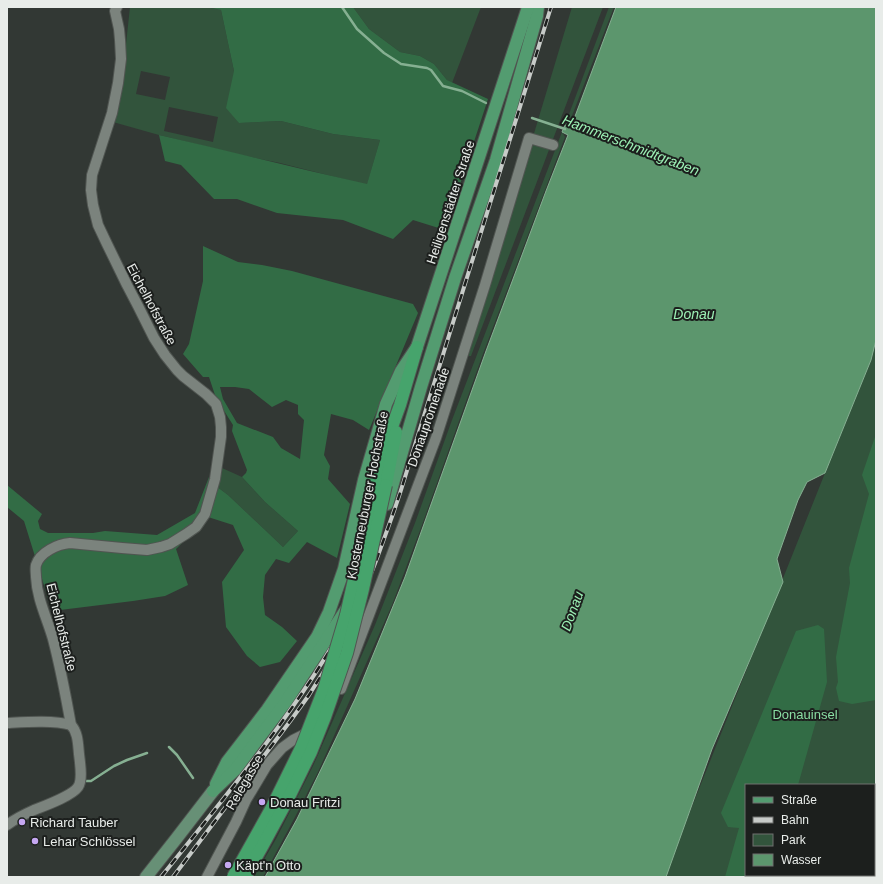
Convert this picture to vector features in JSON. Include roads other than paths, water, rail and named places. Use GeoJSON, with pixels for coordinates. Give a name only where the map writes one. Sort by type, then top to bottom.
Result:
{"type":"FeatureCollection","features":[{"type":"Feature","properties":{"kind":"highway","name":"Heiligenstädter Straße"},"geometry":{"type":"LineString","coordinates":[[400,405],[417,347]]}},
{"type":"Feature","properties":{"kind":"highway","name":"Klosterneuburger Hochstraße"},"geometry":{"type":"LineString","coordinates":[[233,877],[271,809],[300,748],[324,689],[346,615],[384,450],[400,405]]}},
{"type":"Feature","properties":{"kind":"highway","name":"Klosterneuburger Hochstraße"},"geometry":{"type":"LineString","coordinates":[[245,877],[284,806],[311,752],[347,653],[386,485],[400,405]]}},
{"type":"Feature","properties":{"kind":"main road","name":"Heiligenstädter Straße"},"geometry":{"type":"LineString","coordinates":[[417,347],[528,7]]}},
{"type":"Feature","properties":{"kind":"main road"},"geometry":{"type":"LineString","coordinates":[[146,877],[213,791],[235,770],[285,703],[347,607],[372,558],[421,387],[455,278],[496,160],[537,16],[538,7]]}},
{"type":"Feature","properties":{"kind":"main road"},"geometry":{"type":"LineString","coordinates":[[213,791],[226,762],[267,710],[317,637],[329,612],[344,570],[364,480],[386,404],[401,371],[417,347]]}},
{"type":"Feature","properties":{"kind":"street","name":"Eichelhofstraße"},"geometry":{"type":"LineString","coordinates":[[7,824],[65,796],[78,788],[80,778],[81,768],[76,730],[72,725],[52,638],[38,595],[36,584],[36,564],[42,556],[53,548],[70,543],[147,550],[170,544],[196,527],[201,520],[209,504],[216,479],[221,431],[218,411],[212,399],[183,376],[164,355],[126,285],[106,244],[98,225],[93,205],[91,190],[92,175],[112,113],[118,83],[120,40],[119,28],[114,8]]}},
{"type":"Feature","properties":{"kind":"street","name":"Donaupromenade"},"geometry":{"type":"LineString","coordinates":[[326,722],[331,714],[436,438],[485,285],[529,138],[554,145]]}},
{"type":"Feature","properties":{"kind":"street"},"geometry":{"type":"LineString","coordinates":[[7,723],[52,722],[72,725]]}},
{"type":"Feature","properties":{"kind":"street","name":"Relegasse"},"geometry":{"type":"LineString","coordinates":[[207,877],[246,800],[267,765],[282,748],[293,740],[322,726],[326,722]]}},
{"type":"Feature","properties":{"kind":"water","name":"Donau"},"geometry":{"type":"Polygon","coordinates":[[[616,7],[876,7],[876,340],[871,360],[825,473],[807,482],[798,500],[777,559],[783,582],[712,749],[666,877],[265,877],[297,819],[355,699],[405,577],[486,351],[568,135],[562,132],[565,125],[571,127],[616,7]]]}},
{"type":"Feature","properties":{"kind":"waterway","name":"Hammerschmidtgraben"},"geometry":{"type":"LineString","coordinates":[[342,7],[357,29],[384,53],[401,64],[427,68],[431,70],[443,86],[462,91],[486,103]]}},
{"type":"Feature","properties":{"kind":"waterway","name":"Hammerschmidtgraben"},"geometry":{"type":"LineString","coordinates":[[532,118],[565,129]]}},
{"type":"Feature","properties":{"kind":"waterway"},"geometry":{"type":"LineString","coordinates":[[169,747],[177,755],[193,778]]}},
{"type":"Feature","properties":{"kind":"waterway"},"geometry":{"type":"LineString","coordinates":[[83,781],[91,781],[114,766],[147,753]]}},
{"type":"Feature","properties":{"kind":"railway"},"geometry":{"type":"LineString","coordinates":[[161,877],[241,776],[292,707],[317,671],[339,635],[369,579],[401,490],[551,7]]}},
{"type":"Feature","properties":{"kind":"railway"},"geometry":{"type":"LineString","coordinates":[[339,646],[358,613]]}},
{"type":"Feature","properties":{"kind":"railway"},"geometry":{"type":"LineString","coordinates":[[173,877],[291,720],[326,668]]}},
{"type":"Feature","properties":{"kind":"place","name":"Donau Fritzi"},"geometry":{"type":"Point","coordinates":[262,802]}},
{"type":"Feature","properties":{"kind":"place","name":"Richard Tauber"},"geometry":{"type":"Point","coordinates":[22,822]}},
{"type":"Feature","properties":{"kind":"place","name":"Lehar Schlössel"},"geometry":{"type":"Point","coordinates":[35,841]}},
{"type":"Feature","properties":{"kind":"place","name":"Käpt'n Otto"},"geometry":{"type":"Point","coordinates":[228,865]}},
{"type":"Feature","properties":{"kind":"park label","name":"Donauinsel"},"geometry":{"type":"Point","coordinates":[805,714]}}]}
